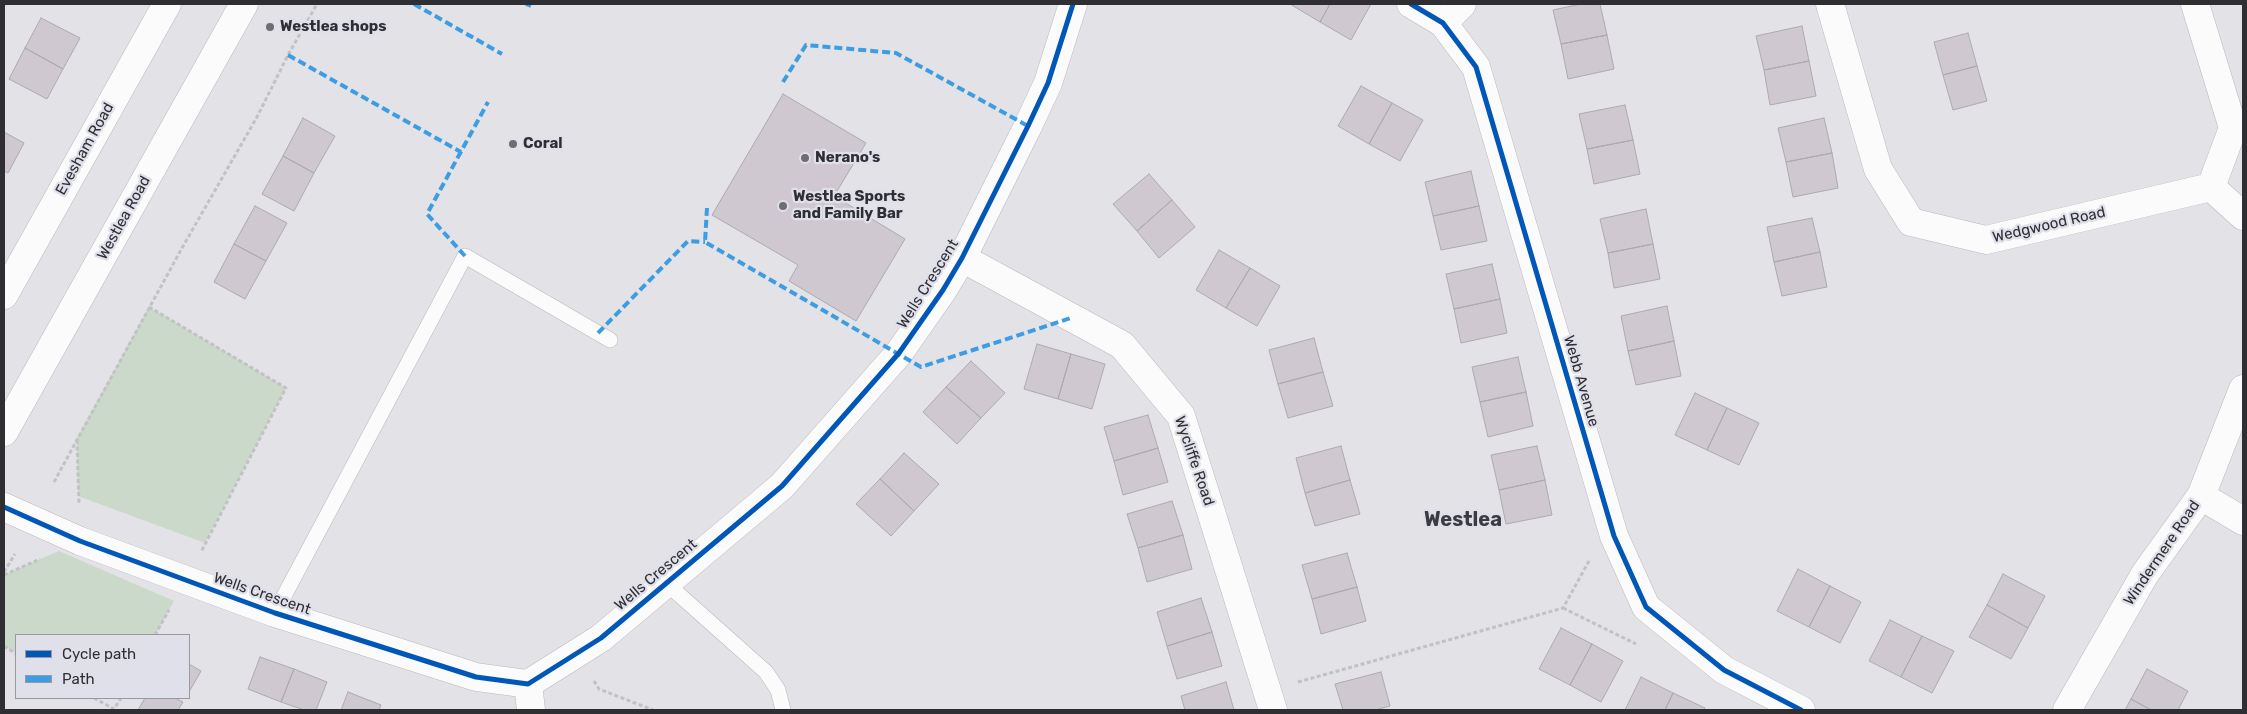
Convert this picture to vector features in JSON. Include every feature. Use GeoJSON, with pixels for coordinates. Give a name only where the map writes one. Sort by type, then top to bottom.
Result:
{"type":"FeatureCollection","features":[{"type":"Feature","properties":{"kind":"street","name":"Evesham Road"},"geometry":{"type":"LineString","coordinates":[[4,295],[167,4]]}},
{"type":"Feature","properties":{"kind":"street","name":"Westlea Road"},"geometry":{"type":"LineString","coordinates":[[4,432],[244,4]]}},
{"type":"Feature","properties":{"kind":"street","name":"Wells Crescent"},"geometry":{"type":"LineString","coordinates":[[4,507],[80,541],[186,581],[275,613],[476,677],[530,697],[576,654],[601,638],[782,486],[898,354],[962,258],[1048,82],[1073,4]]}},
{"type":"Feature","properties":{"kind":"street","name":"Webb Avenue"},"geometry":{"type":"LineString","coordinates":[[1411,4],[1443,24],[1476,67],[1614,536],[1646,607],[1724,670],[1801,710]]}},
{"type":"Feature","properties":{"kind":"street"},"geometry":{"type":"LineString","coordinates":[[1443,24],[1462,4]]}},
{"type":"Feature","properties":{"kind":"street","name":"Wedgwood Road"},"geometry":{"type":"LineString","coordinates":[[1830,4],[1878,169],[1910,222],[1986,240],[2211,187]]}},
{"type":"Feature","properties":{"kind":"street"},"geometry":{"type":"LineString","coordinates":[[2195,4],[2233,128],[2211,187],[2243,216]]}},
{"type":"Feature","properties":{"kind":"street","name":"Wycliffe Road"},"geometry":{"type":"LineString","coordinates":[[962,258],[1122,345],[1181,416],[1271,700]]}},
{"type":"Feature","properties":{"kind":"street","name":"Windermere Road"},"geometry":{"type":"LineString","coordinates":[[2067,710],[2145,574],[2201,496],[2243,389]]}},
{"type":"Feature","properties":{"kind":"street"},"geometry":{"type":"LineString","coordinates":[[2201,496],[2243,521]]}},
{"type":"Feature","properties":{"kind":"lane"},"geometry":{"type":"LineString","coordinates":[[275,613],[465,256],[610,340]]}},
{"type":"Feature","properties":{"kind":"lane"},"geometry":{"type":"LineString","coordinates":[[666,583],[766,672],[778,690],[783,710]]}},
{"type":"Feature","properties":{"kind":"path"},"geometry":{"type":"LineString","coordinates":[[54,482],[149,308],[257,117],[288,55],[318,4]]}},
{"type":"Feature","properties":{"kind":"path"},"geometry":{"type":"LineString","coordinates":[[149,308],[286,388],[186,581]]}},
{"type":"Feature","properties":{"kind":"path"},"geometry":{"type":"LineString","coordinates":[[1271,700],[1563,608],[1595,551],[1614,536]]}},
{"type":"Feature","properties":{"kind":"path"},"geometry":{"type":"LineString","coordinates":[[4,572],[15,554]]}},
{"type":"Feature","properties":{"kind":"path"},"geometry":{"type":"LineString","coordinates":[[4,646],[15,653]]}},
{"type":"Feature","properties":{"kind":"path"},"geometry":{"type":"LineString","coordinates":[[576,654],[599,689],[653,710]]}},
{"type":"Feature","properties":{"kind":"path"},"geometry":{"type":"LineString","coordinates":[[96,699],[114,709],[120,699]]}},
{"type":"Feature","properties":{"kind":"green space"},"geometry":{"type":"Polygon","coordinates":[[[149,307],[286,388],[205,543],[78,496],[77,438],[149,307]]]}},
{"type":"Feature","properties":{"kind":"green space"},"geometry":{"type":"Polygon","coordinates":[[[59,551],[174,601],[156,634],[15,634],[15,652],[4,646],[4,575],[59,551]]]}},
{"type":"Feature","properties":{"kind":"building"},"geometry":{"type":"Polygon","coordinates":[[[1290,4],[1330,4],[1320,22],[1290,4]]]}},
{"type":"Feature","properties":{"kind":"building"},"geometry":{"type":"Polygon","coordinates":[[[1330,4],[1371,4],[1351,40],[1320,22],[1330,4]]]}},
{"type":"Feature","properties":{"kind":"building"},"geometry":{"type":"Polygon","coordinates":[[[1581,4],[1600,4],[1607,35],[1561,44],[1553,10],[1581,4]]]}},
{"type":"Feature","properties":{"kind":"building"},"geometry":{"type":"Polygon","coordinates":[[[41,18],[80,38],[63,69],[25,48],[41,18]]]}},
{"type":"Feature","properties":{"kind":"building"},"geometry":{"type":"Polygon","coordinates":[[[1802,26],[1809,61],[1764,70],[1756,36],[1802,26]]]}},
{"type":"Feature","properties":{"kind":"building"},"geometry":{"type":"Polygon","coordinates":[[[1968,33],[1977,66],[1943,75],[1934,42],[1968,33]]]}},
{"type":"Feature","properties":{"kind":"building"},"geometry":{"type":"Polygon","coordinates":[[[1607,35],[1614,69],[1568,79],[1561,44],[1607,35]]]}},
{"type":"Feature","properties":{"kind":"building"},"geometry":{"type":"Polygon","coordinates":[[[25,48],[63,69],[47,99],[9,79],[25,48]]]}},
{"type":"Feature","properties":{"kind":"building"},"geometry":{"type":"Polygon","coordinates":[[[1809,61],[1816,96],[1770,105],[1764,70],[1809,61]]]}},
{"type":"Feature","properties":{"kind":"building"},"geometry":{"type":"Polygon","coordinates":[[[1977,66],[1987,101],[1953,110],[1943,75],[1977,66]]]}},
{"type":"Feature","properties":{"kind":"building"},"geometry":{"type":"Polygon","coordinates":[[[1361,86],[1392,103],[1369,144],[1338,126],[1361,86]]]}},
{"type":"Feature","properties":{"kind":"building","name":"Westlea Sports and Family Bar"},"geometry":{"type":"Polygon","coordinates":[[[783,94],[866,143],[834,196],[905,239],[856,321],[789,281],[798,265],[712,215],[783,94]]]}},
{"type":"Feature","properties":{"kind":"building"},"geometry":{"type":"Polygon","coordinates":[[[1392,103],[1423,120],[1400,161],[1369,144],[1392,103]]]}},
{"type":"Feature","properties":{"kind":"building"},"geometry":{"type":"Polygon","coordinates":[[[1625,105],[1633,140],[1587,149],[1579,114],[1625,105]]]}},
{"type":"Feature","properties":{"kind":"building"},"geometry":{"type":"Polygon","coordinates":[[[303,118],[335,136],[314,173],[283,156],[303,118]]]}},
{"type":"Feature","properties":{"kind":"building"},"geometry":{"type":"Polygon","coordinates":[[[1824,118],[1832,153],[1786,162],[1778,128],[1824,118]]]}},
{"type":"Feature","properties":{"kind":"building"},"geometry":{"type":"Polygon","coordinates":[[[4,132],[24,143],[8,173],[4,171],[4,132]]]}},
{"type":"Feature","properties":{"kind":"building"},"geometry":{"type":"Polygon","coordinates":[[[1633,140],[1640,174],[1594,184],[1587,149],[1633,140]]]}},
{"type":"Feature","properties":{"kind":"building"},"geometry":{"type":"Polygon","coordinates":[[[1832,153],[1838,188],[1793,197],[1786,162],[1832,153]]]}},
{"type":"Feature","properties":{"kind":"building"},"geometry":{"type":"Polygon","coordinates":[[[283,156],[314,173],[294,211],[262,194],[283,156]]]}},
{"type":"Feature","properties":{"kind":"building"},"geometry":{"type":"Polygon","coordinates":[[[1471,171],[1479,206],[1433,216],[1425,182],[1471,171]]]}},
{"type":"Feature","properties":{"kind":"building"},"geometry":{"type":"Polygon","coordinates":[[[1149,174],[1172,200],[1137,231],[1113,204],[1149,174]]]}},
{"type":"Feature","properties":{"kind":"building"},"geometry":{"type":"Polygon","coordinates":[[[1172,200],[1195,227],[1159,258],[1137,231],[1172,200]]]}},
{"type":"Feature","properties":{"kind":"building"},"geometry":{"type":"Polygon","coordinates":[[[255,206],[287,223],[266,261],[234,244],[255,206]]]}},
{"type":"Feature","properties":{"kind":"building"},"geometry":{"type":"Polygon","coordinates":[[[1479,206],[1487,241],[1441,250],[1433,216],[1479,206]]]}},
{"type":"Feature","properties":{"kind":"building"},"geometry":{"type":"Polygon","coordinates":[[[1646,209],[1653,244],[1608,253],[1600,219],[1646,209]]]}},
{"type":"Feature","properties":{"kind":"building"},"geometry":{"type":"Polygon","coordinates":[[[1812,218],[1820,252],[1774,262],[1767,227],[1812,218]]]}},
{"type":"Feature","properties":{"kind":"building"},"geometry":{"type":"Polygon","coordinates":[[[234,244],[266,261],[245,299],[214,282],[234,244]]]}},
{"type":"Feature","properties":{"kind":"building"},"geometry":{"type":"Polygon","coordinates":[[[1653,244],[1660,279],[1614,288],[1608,253],[1653,244]]]}},
{"type":"Feature","properties":{"kind":"building"},"geometry":{"type":"Polygon","coordinates":[[[1219,250],[1250,268],[1226,308],[1196,290],[1219,250]]]}},
{"type":"Feature","properties":{"kind":"building"},"geometry":{"type":"Polygon","coordinates":[[[1820,252],[1827,287],[1782,296],[1774,262],[1820,252]]]}},
{"type":"Feature","properties":{"kind":"building"},"geometry":{"type":"Polygon","coordinates":[[[1492,264],[1500,299],[1454,309],[1446,274],[1492,264]]]}},
{"type":"Feature","properties":{"kind":"building"},"geometry":{"type":"Polygon","coordinates":[[[1250,268],[1280,286],[1257,326],[1226,308],[1250,268]]]}},
{"type":"Feature","properties":{"kind":"building"},"geometry":{"type":"Polygon","coordinates":[[[1500,299],[1507,333],[1461,343],[1454,309],[1500,299]]]}},
{"type":"Feature","properties":{"kind":"building"},"geometry":{"type":"Polygon","coordinates":[[[1667,306],[1674,341],[1628,351],[1621,316],[1667,306]]]}},
{"type":"Feature","properties":{"kind":"building"},"geometry":{"type":"Polygon","coordinates":[[[1314,338],[1323,372],[1278,384],[1269,350],[1314,338]]]}},
{"type":"Feature","properties":{"kind":"building"},"geometry":{"type":"Polygon","coordinates":[[[1674,341],[1681,376],[1636,385],[1628,351],[1674,341]]]}},
{"type":"Feature","properties":{"kind":"building"},"geometry":{"type":"Polygon","coordinates":[[[1037,344],[1071,354],[1058,399],[1024,389],[1037,344]]]}},
{"type":"Feature","properties":{"kind":"building"},"geometry":{"type":"Polygon","coordinates":[[[1071,354],[1105,364],[1092,409],[1058,399],[1071,354]]]}},
{"type":"Feature","properties":{"kind":"building"},"geometry":{"type":"Polygon","coordinates":[[[1518,357],[1526,392],[1480,402],[1472,367],[1518,357]]]}},
{"type":"Feature","properties":{"kind":"building"},"geometry":{"type":"Polygon","coordinates":[[[971,361],[1005,393],[981,418],[946,387],[971,361]]]}},
{"type":"Feature","properties":{"kind":"building"},"geometry":{"type":"Polygon","coordinates":[[[1323,372],[1333,406],[1288,418],[1278,384],[1323,372]]]}},
{"type":"Feature","properties":{"kind":"building"},"geometry":{"type":"Polygon","coordinates":[[[946,387],[981,418],[957,444],[923,412],[946,387]]]}},
{"type":"Feature","properties":{"kind":"building"},"geometry":{"type":"Polygon","coordinates":[[[1526,392],[1533,426],[1488,437],[1480,402],[1526,392]]]}},
{"type":"Feature","properties":{"kind":"building"},"geometry":{"type":"Polygon","coordinates":[[[1695,393],[1727,408],[1707,450],[1675,435],[1695,393]]]}},
{"type":"Feature","properties":{"kind":"building"},"geometry":{"type":"Polygon","coordinates":[[[1727,408],[1759,423],[1739,465],[1707,450],[1727,408]]]}},
{"type":"Feature","properties":{"kind":"building"},"geometry":{"type":"Polygon","coordinates":[[[1148,415],[1158,448],[1114,461],[1104,427],[1148,415]]]}},
{"type":"Feature","properties":{"kind":"building"},"geometry":{"type":"Polygon","coordinates":[[[1341,446],[1350,480],[1305,493],[1296,458],[1341,446]]]}},
{"type":"Feature","properties":{"kind":"building"},"geometry":{"type":"Polygon","coordinates":[[[1537,446],[1545,480],[1499,490],[1491,455],[1537,446]]]}},
{"type":"Feature","properties":{"kind":"building"},"geometry":{"type":"Polygon","coordinates":[[[1158,448],[1168,482],[1123,495],[1114,461],[1158,448]]]}},
{"type":"Feature","properties":{"kind":"building"},"geometry":{"type":"Polygon","coordinates":[[[904,453],[939,484],[914,511],[880,479],[904,453]]]}},
{"type":"Feature","properties":{"kind":"building"},"geometry":{"type":"Polygon","coordinates":[[[880,479],[914,511],[891,536],[856,504],[880,479]]]}},
{"type":"Feature","properties":{"kind":"building"},"geometry":{"type":"Polygon","coordinates":[[[1350,480],[1360,514],[1315,526],[1305,493],[1350,480]]]}},
{"type":"Feature","properties":{"kind":"building"},"geometry":{"type":"Polygon","coordinates":[[[1545,480],[1552,515],[1506,524],[1499,490],[1545,480]]]}},
{"type":"Feature","properties":{"kind":"building"},"geometry":{"type":"Polygon","coordinates":[[[1172,501],[1183,535],[1138,548],[1127,514],[1172,501]]]}},
{"type":"Feature","properties":{"kind":"building"},"geometry":{"type":"Polygon","coordinates":[[[1183,535],[1192,569],[1147,582],[1138,548],[1183,535]]]}},
{"type":"Feature","properties":{"kind":"building"},"geometry":{"type":"Polygon","coordinates":[[[1347,553],[1357,587],[1312,599],[1302,565],[1347,553]]]}},
{"type":"Feature","properties":{"kind":"building"},"geometry":{"type":"Polygon","coordinates":[[[1798,569],[1830,586],[1809,627],[1777,611],[1798,569]]]}},
{"type":"Feature","properties":{"kind":"building"},"geometry":{"type":"Polygon","coordinates":[[[2003,574],[2045,596],[2028,628],[1987,605],[2003,574]]]}},
{"type":"Feature","properties":{"kind":"building"},"geometry":{"type":"Polygon","coordinates":[[[1830,586],[1861,602],[1840,643],[1809,627],[1830,586]]]}},
{"type":"Feature","properties":{"kind":"building"},"geometry":{"type":"Polygon","coordinates":[[[1357,587],[1366,621],[1321,634],[1312,599],[1357,587]]]}},
{"type":"Feature","properties":{"kind":"building"},"geometry":{"type":"Polygon","coordinates":[[[1201,598],[1212,632],[1167,646],[1157,612],[1201,598]]]}},
{"type":"Feature","properties":{"kind":"building"},"geometry":{"type":"Polygon","coordinates":[[[1987,605],[2028,628],[2011,659],[1969,637],[1987,605]]]}},
{"type":"Feature","properties":{"kind":"building"},"geometry":{"type":"Polygon","coordinates":[[[1890,620],[1922,636],[1901,677],[1869,661],[1890,620]]]}},
{"type":"Feature","properties":{"kind":"building"},"geometry":{"type":"Polygon","coordinates":[[[1561,628],[1592,644],[1570,685],[1539,669],[1561,628]]]}},
{"type":"Feature","properties":{"kind":"building"},"geometry":{"type":"Polygon","coordinates":[[[1212,632],[1222,666],[1177,679],[1167,646],[1212,632]]]}},
{"type":"Feature","properties":{"kind":"building"},"geometry":{"type":"Polygon","coordinates":[[[1922,636],[1954,651],[1932,693],[1901,677],[1922,636]]]}},
{"type":"Feature","properties":{"kind":"building"},"geometry":{"type":"Polygon","coordinates":[[[1592,644],[1623,661],[1601,702],[1570,685],[1592,644]]]}},
{"type":"Feature","properties":{"kind":"building"},"geometry":{"type":"Polygon","coordinates":[[[260,657],[294,669],[281,702],[248,689],[260,657]]]}},
{"type":"Feature","properties":{"kind":"building"},"geometry":{"type":"Polygon","coordinates":[[[190,665],[201,671],[190,690],[190,665]]]}},
{"type":"Feature","properties":{"kind":"building"},"geometry":{"type":"Polygon","coordinates":[[[294,669],[327,682],[316,710],[304,710],[281,702],[294,669]]]}},
{"type":"Feature","properties":{"kind":"building"},"geometry":{"type":"Polygon","coordinates":[[[2147,669],[2188,691],[2178,710],[2151,710],[2131,699],[2147,669]]]}},
{"type":"Feature","properties":{"kind":"building"},"geometry":{"type":"Polygon","coordinates":[[[1381,672],[1390,706],[1375,710],[1343,710],[1335,684],[1381,672]]]}},
{"type":"Feature","properties":{"kind":"building"},"geometry":{"type":"Polygon","coordinates":[[[1641,677],[1673,693],[1665,710],[1625,710],[1641,677]]]}},
{"type":"Feature","properties":{"kind":"building"},"geometry":{"type":"Polygon","coordinates":[[[1226,682],[1234,710],[1185,710],[1181,696],[1226,682]]]}},
{"type":"Feature","properties":{"kind":"building"},"geometry":{"type":"Polygon","coordinates":[[[348,692],[381,705],[379,710],[341,710],[348,692]]]}},
{"type":"Feature","properties":{"kind":"building"},"geometry":{"type":"Polygon","coordinates":[[[1673,693],[1705,708],[1704,710],[1665,710],[1673,693]]]}},
{"type":"Feature","properties":{"kind":"building"},"geometry":{"type":"Polygon","coordinates":[[[144,699],[177,699],[183,702],[178,710],[138,710],[144,699]]]}},
{"type":"Feature","properties":{"kind":"building"},"geometry":{"type":"Polygon","coordinates":[[[2131,699],[2151,710],[2125,710],[2131,699]]]}},
{"type":"Feature","properties":{"kind":"marked path"},"geometry":{"type":"LineString","coordinates":[[414,4],[502,54]]}},
{"type":"Feature","properties":{"kind":"marked path"},"geometry":{"type":"LineString","coordinates":[[526,4],[531,6]]}},
{"type":"Feature","properties":{"kind":"marked path"},"geometry":{"type":"LineString","coordinates":[[783,82],[806,45],[896,53],[1028,126]]}},
{"type":"Feature","properties":{"kind":"marked path"},"geometry":{"type":"LineString","coordinates":[[288,55],[461,152]]}},
{"type":"Feature","properties":{"kind":"marked path"},"geometry":{"type":"LineString","coordinates":[[465,256],[427,214],[488,102]]}},
{"type":"Feature","properties":{"kind":"marked path"},"geometry":{"type":"LineString","coordinates":[[707,208],[705,242],[921,367],[1071,318]]}},
{"type":"Feature","properties":{"kind":"marked path"},"geometry":{"type":"LineString","coordinates":[[598,333],[688,241],[705,242]]}},
{"type":"Feature","properties":{"kind":"cycle path"},"geometry":{"type":"LineString","coordinates":[[4,507],[80,541],[275,613],[476,677],[528,684],[601,638],[782,486],[899,353],[943,290],[962,258],[1028,126],[1048,83],[1073,4]]}},
{"type":"Feature","properties":{"kind":"cycle path"},"geometry":{"type":"LineString","coordinates":[[1411,4],[1443,23],[1476,67],[1614,536],[1646,607],[1724,670],[1801,710]]}},
{"type":"Feature","properties":{"kind":"place","name":"Westlea shops"},"geometry":{"type":"Point","coordinates":[270,27]}},
{"type":"Feature","properties":{"kind":"place","name":"Coral"},"geometry":{"type":"Point","coordinates":[513,144]}},
{"type":"Feature","properties":{"kind":"place","name":"Nerano's"},"geometry":{"type":"Point","coordinates":[805,158]}},
{"type":"Feature","properties":{"kind":"place","name":"Westlea Sports and Family Bar"},"geometry":{"type":"Point","coordinates":[783,206]}},
{"type":"Feature","properties":{"kind":"district","name":"Westlea"},"geometry":{"type":"Point","coordinates":[1463,520]}}]}
